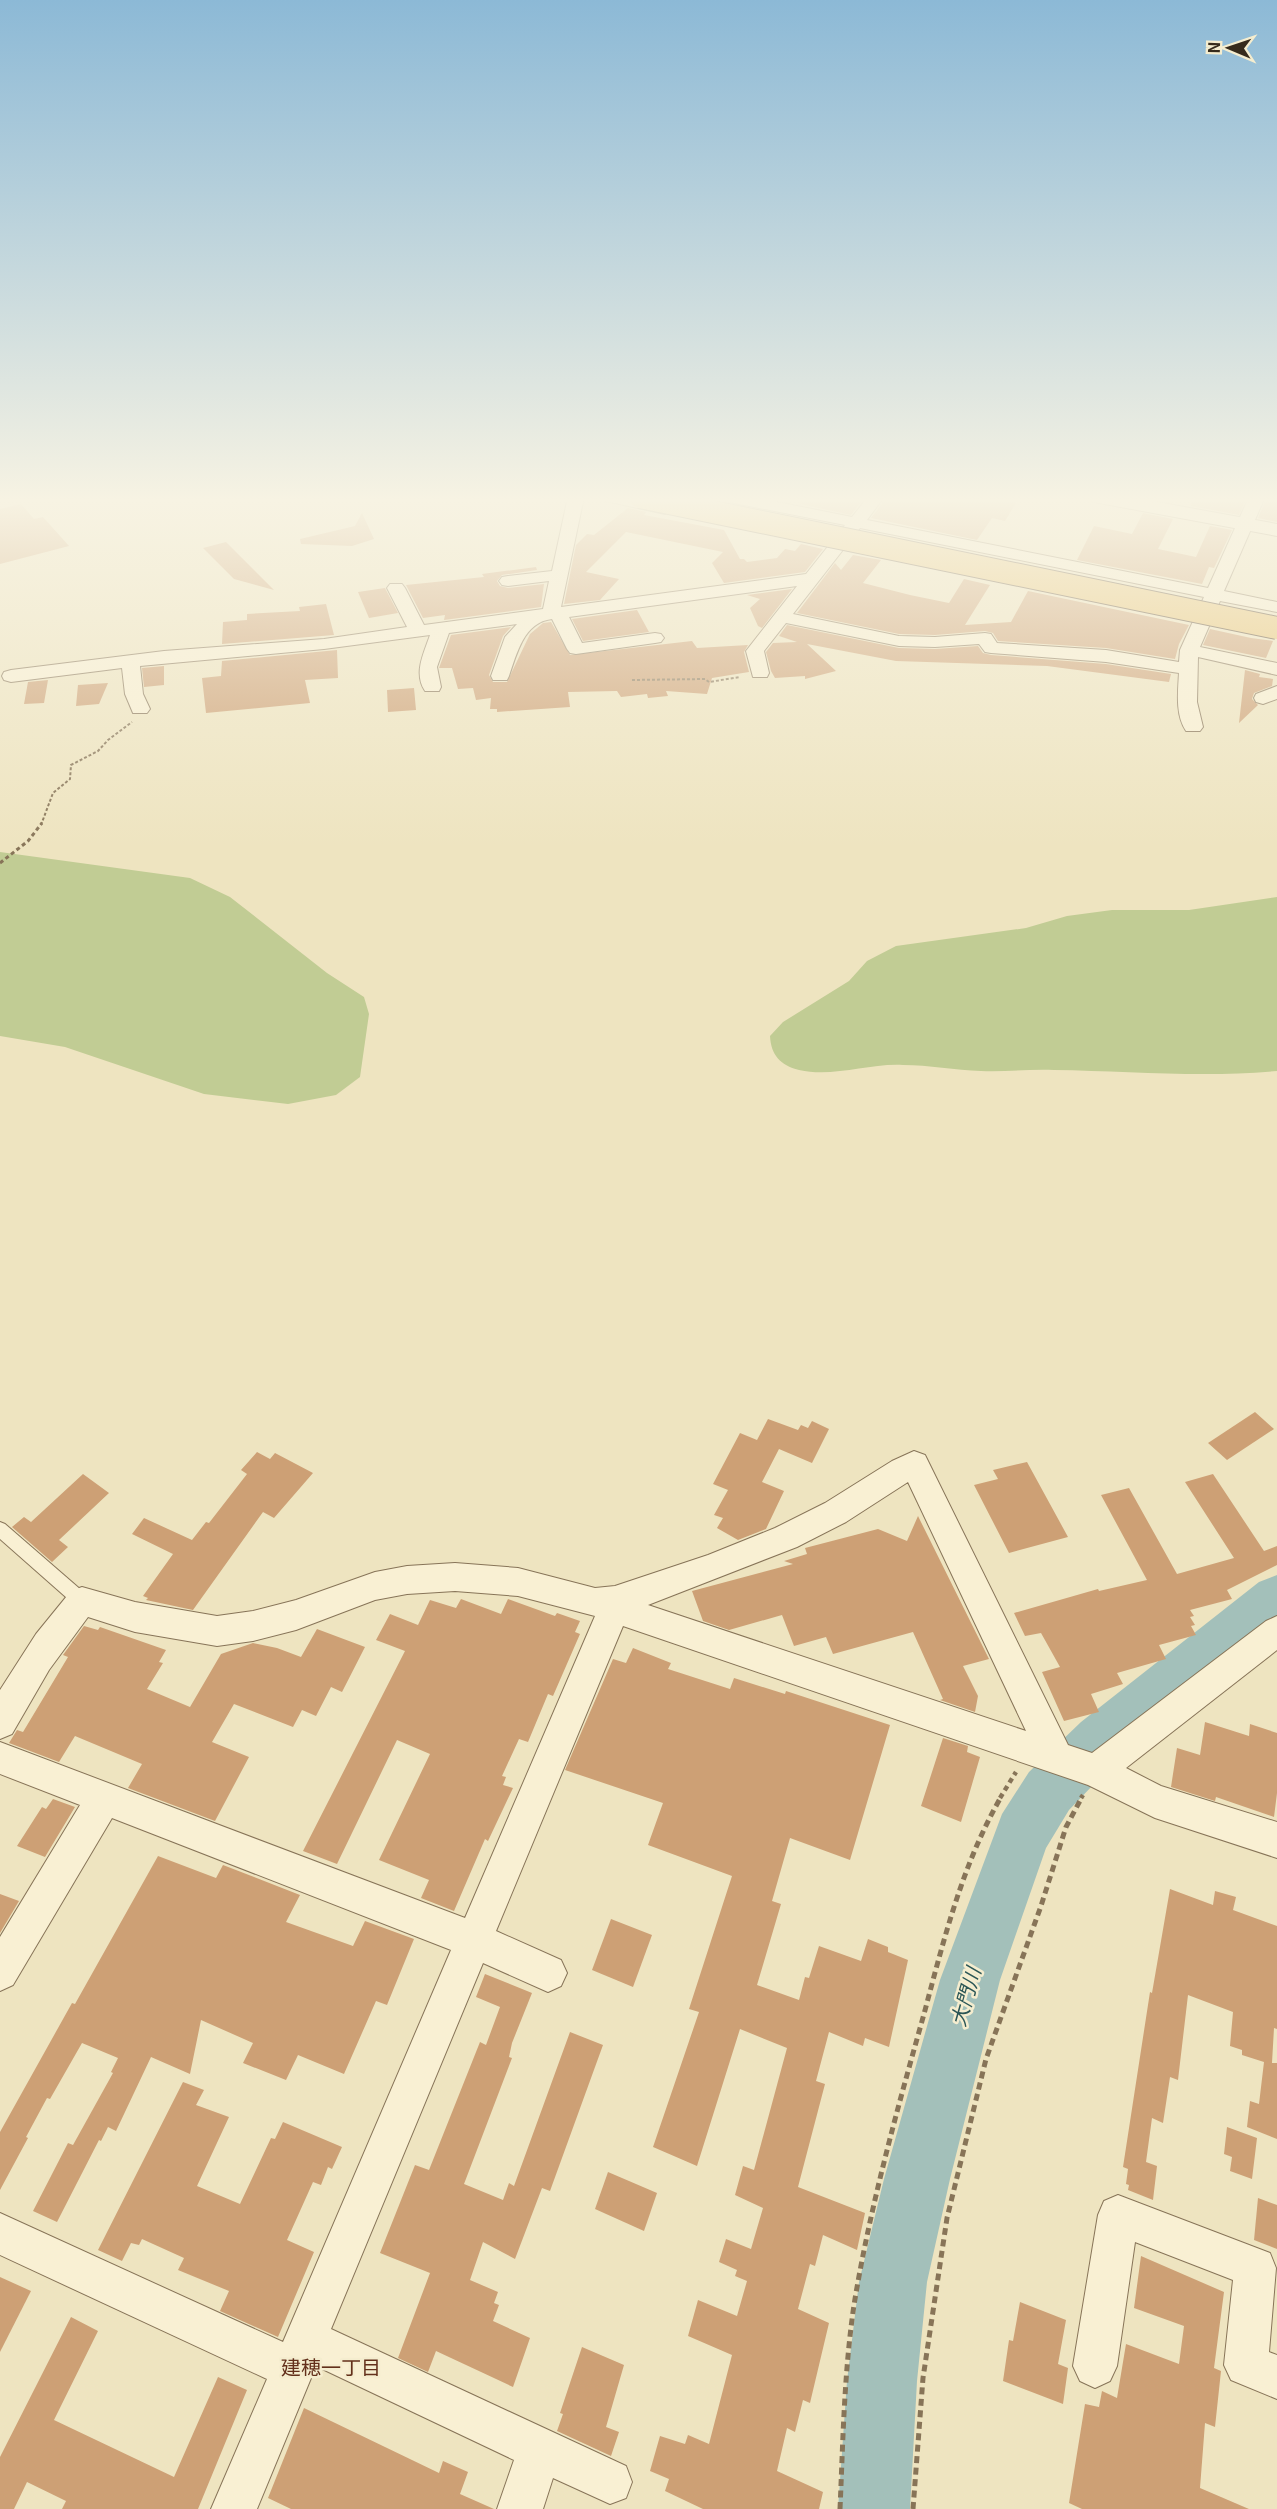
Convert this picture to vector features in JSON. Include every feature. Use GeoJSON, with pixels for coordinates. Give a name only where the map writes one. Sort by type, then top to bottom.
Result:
{"type":"FeatureCollection","features":[{"type":"Feature","properties":{"kind":"highway"},"geometry":{"type":"LineString","coordinates":[[1209,614],[1277,628]]}},
{"type":"Feature","properties":{"kind":"street"},"geometry":{"type":"LineString","coordinates":[[409,614],[418,631]]}},
{"type":"Feature","properties":{"kind":"street"},"geometry":{"type":"LineString","coordinates":[[5,677],[130,661],[324,644],[547,614]]}},
{"type":"Feature","properties":{"kind":"street"},"geometry":{"type":"LineString","coordinates":[[548,614],[576,648],[656,638]]}},
{"type":"Feature","properties":{"kind":"street"},"geometry":{"type":"LineString","coordinates":[[500,676],[514,637],[548,614]]}},
{"type":"Feature","properties":{"kind":"street"},"geometry":{"type":"LineString","coordinates":[[760,673],[755,651],[784,614]]}},
{"type":"Feature","properties":{"kind":"street"},"geometry":{"type":"LineString","coordinates":[[1169,614],[1277,636]]}},
{"type":"Feature","properties":{"kind":"street"},"geometry":{"type":"LineString","coordinates":[[1192,727],[1187,702],[1190,650],[1206,614]]}},
{"type":"Feature","properties":{"kind":"street"},"geometry":{"type":"LineString","coordinates":[[782,617],[899,640],[935,642],[985,638],[991,648],[1107,656],[1189,669]]}},
{"type":"Feature","properties":{"kind":"street"},"geometry":{"type":"LineString","coordinates":[[432,687],[428,667],[442,628]]}},
{"type":"Feature","properties":{"kind":"street"},"geometry":{"type":"LineString","coordinates":[[1190,650],[1277,669]]}},
{"type":"Feature","properties":{"kind":"street"},"geometry":{"type":"LineString","coordinates":[[130,661],[134,694],[140,709]]}},
{"type":"Feature","properties":{"kind":"street"},"geometry":{"type":"LineString","coordinates":[[598,1604],[630,1596],[776,1543],[826,1519],[874,1486],[914,1464],[1042,1754]]}},
{"type":"Feature","properties":{"kind":"street"},"geometry":{"type":"LineString","coordinates":[[0,1723],[36,1659],[82,1601],[135,1617],[218,1631],[253,1626],[296,1615],[375,1586],[407,1580],[455,1577],[518,1582],[598,1604],[1096,1771],[1155,1801],[1277,1840]]}},
{"type":"Feature","properties":{"kind":"street"},"geometry":{"type":"LineString","coordinates":[[234,2509],[473,1940],[598,1604]]}},
{"type":"Feature","properties":{"kind":"street"},"geometry":{"type":"LineString","coordinates":[[1096,1771],[1277,1631]]}},
{"type":"Feature","properties":{"kind":"street"},"geometry":{"type":"LineString","coordinates":[[0,1758],[473,1940],[548,1973]]}},
{"type":"Feature","properties":{"kind":"street"},"geometry":{"type":"LineString","coordinates":[[0,1972],[104,1798]]}},
{"type":"Feature","properties":{"kind":"street"},"geometry":{"type":"LineString","coordinates":[[1095,2366],[1118,2216],[1255,2268],[1246,2365],[1277,2377]]}},
{"type":"Feature","properties":{"kind":"street"},"geometry":{"type":"LineString","coordinates":[[0,2234],[540,2449],[610,2482]]}},
{"type":"Feature","properties":{"kind":"street"},"geometry":{"type":"LineString","coordinates":[[520,2509],[540,2449]]}},
{"type":"Feature","properties":{"kind":"lane"},"geometry":{"type":"LineString","coordinates":[[0,1529],[82,1601]]}},
{"type":"Feature","properties":{"kind":"path"},"geometry":{"type":"LineString","coordinates":[[632,680],[705,679],[709,682],[760,673]]}},
{"type":"Feature","properties":{"kind":"path"},"geometry":{"type":"LineString","coordinates":[[0,863],[30,840],[42,824],[52,793],[58,783],[69,778],[71,765],[98,751],[108,740],[128,727],[140,709]]}},
{"type":"Feature","properties":{"kind":"path"},"geometry":{"type":"LineString","coordinates":[[840,2509],[847,2365],[858,2279],[883,2169],[955,1898],[990,1813],[1042,1754]]}},
{"type":"Feature","properties":{"kind":"path"},"geometry":{"type":"LineString","coordinates":[[913,2509],[923,2378],[947,2218],[986,2059],[1041,1906],[1066,1827],[1096,1771]]}},
{"type":"Feature","properties":{"kind":"green space"},"geometry":{"type":"Polygon","coordinates":[[[0,852],[190,878],[230,897],[327,973],[364,997],[369,1014],[360,1077],[336,1095],[288,1104],[204,1094],[65,1047],[0,1036],[0,852]]]}},
{"type":"Feature","properties":{"kind":"green space"},"geometry":{"type":"Polygon","coordinates":[[[1277,897],[1277,1071],[1193,1074],[1045,1070],[990,1071],[890,1065],[812,1072],[787,1065],[772,1049],[770,1036],[783,1022],[849,981],[867,961],[896,946],[1026,928],[1067,916],[1112,910],[1189,910],[1277,897]]]}},
{"type":"Feature","properties":{"kind":"building"},"geometry":{"type":"Polygon","coordinates":[[[247,614],[329,614],[334,635],[222,644],[223,622],[247,620],[247,614]]]}},
{"type":"Feature","properties":{"kind":"building"},"geometry":{"type":"Polygon","coordinates":[[[367,614],[392,614],[369,618],[367,614]]]}},
{"type":"Feature","properties":{"kind":"building"},"geometry":{"type":"Polygon","coordinates":[[[421,614],[488,614],[444,620],[445,615],[423,618],[421,614]]]}},
{"type":"Feature","properties":{"kind":"building"},"geometry":{"type":"Polygon","coordinates":[[[607,614],[639,614],[649,632],[583,641],[572,619],[607,614]]]}},
{"type":"Feature","properties":{"kind":"building"},"geometry":{"type":"Polygon","coordinates":[[[753,614],[773,614],[762,628],[758,626],[753,614]]]}},
{"type":"Feature","properties":{"kind":"building"},"geometry":{"type":"Polygon","coordinates":[[[802,614],[972,614],[965,625],[1011,622],[1015,614],[1137,614],[1189,625],[1179,644],[1175,659],[1106,648],[998,641],[993,633],[985,631],[935,635],[899,634],[802,614]]]}},
{"type":"Feature","properties":{"kind":"building"},"geometry":{"type":"Polygon","coordinates":[[[551,622],[570,655],[692,641],[697,648],[748,645],[744,652],[749,672],[712,678],[707,694],[666,691],[668,696],[648,698],[647,694],[621,697],[617,691],[568,692],[570,707],[497,712],[497,709],[490,709],[491,698],[476,700],[473,688],[458,689],[452,668],[439,668],[451,635],[511,627],[503,636],[489,675],[493,682],[507,682],[530,634],[543,623],[551,622]]]}},
{"type":"Feature","properties":{"kind":"building"},"geometry":{"type":"Polygon","coordinates":[[[787,625],[899,648],[935,649],[978,646],[983,653],[991,655],[1106,664],[1171,674],[1169,682],[1047,666],[896,661],[807,644],[836,671],[805,679],[805,676],[775,678],[766,652],[773,643],[797,642],[779,636],[787,625]]]}},
{"type":"Feature","properties":{"kind":"building"},"geometry":{"type":"Polygon","coordinates":[[[1210,629],[1273,641],[1266,658],[1203,645],[1210,629]]]}},
{"type":"Feature","properties":{"kind":"building"},"geometry":{"type":"Polygon","coordinates":[[[337,650],[338,678],[305,680],[310,703],[206,713],[202,678],[221,676],[222,661],[337,650]]]}},
{"type":"Feature","properties":{"kind":"building"},"geometry":{"type":"Polygon","coordinates":[[[164,666],[164,685],[144,687],[142,668],[164,666]]]}},
{"type":"Feature","properties":{"kind":"building"},"geometry":{"type":"Polygon","coordinates":[[[1245,670],[1260,674],[1259,677],[1273,679],[1272,686],[1254,693],[1252,699],[1258,705],[1239,723],[1245,670]]]}},
{"type":"Feature","properties":{"kind":"building"},"geometry":{"type":"Polygon","coordinates":[[[48,680],[44,703],[24,704],[28,682],[48,680]]]}},
{"type":"Feature","properties":{"kind":"building"},"geometry":{"type":"Polygon","coordinates":[[[108,683],[99,704],[76,706],[78,685],[108,683]]]}},
{"type":"Feature","properties":{"kind":"building"},"geometry":{"type":"Polygon","coordinates":[[[414,688],[416,710],[388,712],[387,690],[414,688]]]}},
{"type":"Feature","properties":{"kind":"building"},"geometry":{"type":"Polygon","coordinates":[[[1255,1412],[1274,1429],[1227,1460],[1208,1443],[1255,1412]]]}},
{"type":"Feature","properties":{"kind":"building"},"geometry":{"type":"Polygon","coordinates":[[[768,1419],[798,1430],[801,1425],[808,1428],[812,1421],[829,1429],[812,1463],[779,1449],[762,1482],[784,1491],[766,1529],[738,1540],[717,1528],[723,1518],[714,1515],[728,1490],[713,1484],[740,1433],[757,1440],[768,1419]]]}},
{"type":"Feature","properties":{"kind":"building"},"geometry":{"type":"Polygon","coordinates":[[[257,1452],[270,1459],[275,1453],[313,1473],[274,1518],[263,1512],[193,1610],[146,1600],[148,1598],[143,1596],[173,1554],[132,1534],[144,1518],[192,1540],[206,1522],[209,1523],[247,1474],[241,1470],[257,1452]]]}},
{"type":"Feature","properties":{"kind":"building"},"geometry":{"type":"Polygon","coordinates":[[[1027,1462],[1068,1537],[1009,1553],[974,1485],[998,1479],[993,1470],[1027,1462]]]}},
{"type":"Feature","properties":{"kind":"building"},"geometry":{"type":"Polygon","coordinates":[[[83,1474],[109,1493],[59,1540],[68,1547],[52,1562],[12,1527],[24,1517],[31,1522],[83,1474]]]}},
{"type":"Feature","properties":{"kind":"building"},"geometry":{"type":"Polygon","coordinates":[[[1213,1474],[1264,1551],[1277,1546],[1277,1565],[1227,1590],[1232,1599],[1190,1610],[1194,1616],[1190,1617],[1195,1625],[1191,1626],[1196,1635],[1159,1645],[1166,1659],[1117,1673],[1123,1684],[1091,1694],[1099,1712],[1064,1721],[1042,1672],[1060,1667],[1041,1633],[1025,1636],[1014,1613],[1098,1589],[1099,1591],[1147,1580],[1101,1495],[1129,1488],[1177,1574],[1234,1558],[1185,1482],[1213,1474]]]}},
{"type":"Feature","properties":{"kind":"building"},"geometry":{"type":"Polygon","coordinates":[[[918,1516],[989,1659],[963,1666],[978,1696],[975,1712],[940,1700],[943,1699],[913,1632],[833,1654],[826,1637],[794,1646],[782,1615],[729,1630],[703,1621],[692,1591],[793,1564],[784,1561],[807,1554],[805,1548],[878,1529],[907,1541],[918,1516]]]}},
{"type":"Feature","properties":{"kind":"building"},"geometry":{"type":"Polygon","coordinates":[[[461,1599],[501,1614],[508,1599],[555,1616],[557,1613],[580,1621],[575,1632],[580,1634],[553,1696],[548,1694],[528,1742],[519,1739],[502,1776],[506,1777],[503,1785],[513,1788],[488,1841],[485,1839],[454,1911],[421,1898],[429,1880],[379,1860],[430,1754],[397,1740],[337,1864],[303,1851],[405,1651],[376,1640],[390,1614],[418,1625],[430,1600],[456,1608],[461,1599]]]}},
{"type":"Feature","properties":{"kind":"building"},"geometry":{"type":"Polygon","coordinates":[[[84,1626],[98,1630],[100,1627],[166,1650],[159,1662],[163,1663],[147,1689],[190,1707],[221,1654],[253,1643],[277,1648],[301,1657],[317,1629],[365,1647],[342,1692],[331,1687],[316,1716],[302,1710],[293,1727],[234,1704],[212,1742],[249,1757],[215,1821],[128,1788],[142,1764],[75,1736],[59,1762],[9,1743],[17,1730],[23,1732],[68,1657],[63,1655],[84,1626]]]}},
{"type":"Feature","properties":{"kind":"building"},"geometry":{"type":"Polygon","coordinates":[[[633,1648],[671,1663],[668,1669],[730,1689],[734,1678],[785,1694],[786,1691],[890,1725],[850,1860],[790,1838],[772,1901],[781,1904],[757,1985],[799,2000],[805,1977],[809,1978],[819,1946],[861,1961],[868,1939],[888,1947],[888,1952],[908,1960],[889,2047],[865,2038],[863,2046],[829,2032],[816,2081],[825,2084],[798,2187],[865,2213],[857,2250],[823,2235],[815,2266],[810,2264],[798,2309],[829,2323],[810,2403],[803,2400],[795,2432],[787,2428],[777,2471],[823,2492],[819,2509],[703,2509],[665,2491],[669,2479],[650,2471],[660,2436],[685,2444],[688,2435],[709,2444],[732,2355],[688,2336],[698,2300],[737,2316],[747,2281],[735,2276],[737,2270],[719,2262],[726,2239],[751,2249],[763,2208],[735,2195],[743,2166],[754,2170],[787,2048],[740,2029],[697,2166],[653,2147],[699,2012],[689,2009],[732,1876],[648,1845],[663,1803],[565,1770],[613,1659],[626,1663],[633,1648]]]}},
{"type":"Feature","properties":{"kind":"building"},"geometry":{"type":"Polygon","coordinates":[[[1205,1722],[1249,1736],[1250,1724],[1277,1733],[1277,1793],[1274,1817],[1216,1797],[1215,1801],[1171,1787],[1177,1748],[1200,1755],[1205,1722]]]}},
{"type":"Feature","properties":{"kind":"building"},"geometry":{"type":"Polygon","coordinates":[[[943,1738],[968,1746],[967,1752],[980,1757],[961,1822],[921,1806],[943,1738]]]}},
{"type":"Feature","properties":{"kind":"building"},"geometry":{"type":"Polygon","coordinates":[[[53,1799],[75,1807],[45,1857],[17,1846],[42,1807],[46,1809],[53,1799]]]}},
{"type":"Feature","properties":{"kind":"building"},"geometry":{"type":"Polygon","coordinates":[[[158,1856],[216,1878],[223,1865],[300,1895],[286,1922],[353,1946],[365,1921],[414,1939],[387,2005],[376,2001],[344,2074],[298,2055],[286,2080],[243,2063],[253,2043],[201,2020],[190,2074],[151,2057],[116,2131],[108,2127],[101,2141],[99,2140],[57,2222],[33,2211],[68,2143],[73,2145],[113,2073],[111,2072],[118,2058],[82,2043],[50,2099],[47,2098],[0,2190],[0,2132],[158,1856]]]}},
{"type":"Feature","properties":{"kind":"building"},"geometry":{"type":"Polygon","coordinates":[[[1170,1889],[1213,1905],[1215,1891],[1236,1897],[1233,1910],[1277,1926],[1277,2029],[1274,2028],[1272,2063],[1277,2063],[1277,2139],[1247,2127],[1250,2101],[1259,2104],[1264,2062],[1242,2055],[1242,2050],[1230,2046],[1233,2012],[1188,1995],[1178,2080],[1170,2077],[1163,2123],[1152,2118],[1146,2162],[1157,2166],[1153,2200],[1128,2190],[1129,2185],[1126,2184],[1128,2169],[1123,2167],[1150,1992],[1152,1993],[1170,1889]]]}},
{"type":"Feature","properties":{"kind":"building"},"geometry":{"type":"Polygon","coordinates":[[[0,1894],[19,1901],[0,1933],[0,1894]]]}},
{"type":"Feature","properties":{"kind":"building"},"geometry":{"type":"Polygon","coordinates":[[[611,1919],[652,1935],[633,1987],[592,1970],[611,1919]]]}},
{"type":"Feature","properties":{"kind":"building"},"geometry":{"type":"Polygon","coordinates":[[[485,1974],[532,1993],[512,2043],[509,2057],[512,2058],[464,2184],[503,2200],[509,2183],[514,2186],[570,2032],[603,2045],[550,2191],[542,2188],[515,2259],[483,2242],[470,2280],[498,2292],[494,2303],[499,2305],[493,2321],[530,2338],[513,2387],[436,2351],[428,2372],[398,2358],[430,2273],[380,2253],[415,2165],[429,2170],[480,2042],[486,2045],[500,2007],[476,1997],[485,1974]]]}},
{"type":"Feature","properties":{"kind":"building"},"geometry":{"type":"Polygon","coordinates":[[[183,2082],[204,2090],[196,2105],[229,2117],[197,2186],[240,2204],[271,2138],[275,2139],[283,2122],[342,2147],[332,2169],[328,2167],[321,2185],[313,2182],[287,2240],[314,2252],[278,2337],[220,2311],[229,2291],[178,2270],[184,2258],[142,2239],[139,2245],[131,2243],[122,2261],[98,2250],[183,2082]]]}},
{"type":"Feature","properties":{"kind":"building"},"geometry":{"type":"Polygon","coordinates":[[[1227,2127],[1257,2138],[1252,2179],[1230,2171],[1232,2157],[1224,2154],[1227,2127]]]}},
{"type":"Feature","properties":{"kind":"building"},"geometry":{"type":"Polygon","coordinates":[[[608,2172],[657,2193],[644,2231],[595,2209],[608,2172]]]}},
{"type":"Feature","properties":{"kind":"building"},"geometry":{"type":"Polygon","coordinates":[[[1258,2198],[1277,2205],[1277,2249],[1254,2240],[1258,2198]]]}},
{"type":"Feature","properties":{"kind":"building"},"geometry":{"type":"Polygon","coordinates":[[[1141,2256],[1224,2292],[1214,2368],[1221,2371],[1215,2427],[1205,2423],[1200,2488],[1249,2509],[1082,2509],[1069,2503],[1085,2404],[1099,2407],[1102,2391],[1117,2398],[1126,2344],[1179,2364],[1184,2326],[1134,2308],[1141,2256]]]}},
{"type":"Feature","properties":{"kind":"building"},"geometry":{"type":"Polygon","coordinates":[[[0,2277],[31,2291],[0,2352],[0,2277]]]}},
{"type":"Feature","properties":{"kind":"building"},"geometry":{"type":"Polygon","coordinates":[[[1020,2302],[1066,2320],[1058,2364],[1068,2368],[1063,2404],[1003,2381],[1009,2340],[1013,2341],[1020,2302]]]}},
{"type":"Feature","properties":{"kind":"building"},"geometry":{"type":"Polygon","coordinates":[[[71,2317],[98,2331],[54,2420],[174,2477],[218,2377],[247,2390],[198,2509],[62,2509],[66,2501],[27,2482],[14,2509],[0,2509],[0,2457],[71,2317]]]}},
{"type":"Feature","properties":{"kind":"building"},"geometry":{"type":"Polygon","coordinates":[[[582,2347],[624,2365],[606,2427],[619,2432],[611,2456],[557,2431],[563,2414],[560,2413],[582,2347]]]}},
{"type":"Feature","properties":{"kind":"building"},"geometry":{"type":"Polygon","coordinates":[[[304,2408],[439,2473],[443,2461],[468,2472],[460,2494],[494,2509],[291,2509],[268,2498],[304,2408]]]}},
{"type":"Feature","properties":{"kind":"waterway","name":"大門川"},"geometry":{"type":"LineString","coordinates":[[874,2509],[882,2381],[893,2282],[917,2179],[970,1980],[1022,1834],[1049,1791],[1100,1740],[1277,1598]]}},
{"type":"Feature","properties":{"kind":"district","name":"建穂一丁目"},"geometry":{"type":"Point","coordinates":[331,2368]}}]}
